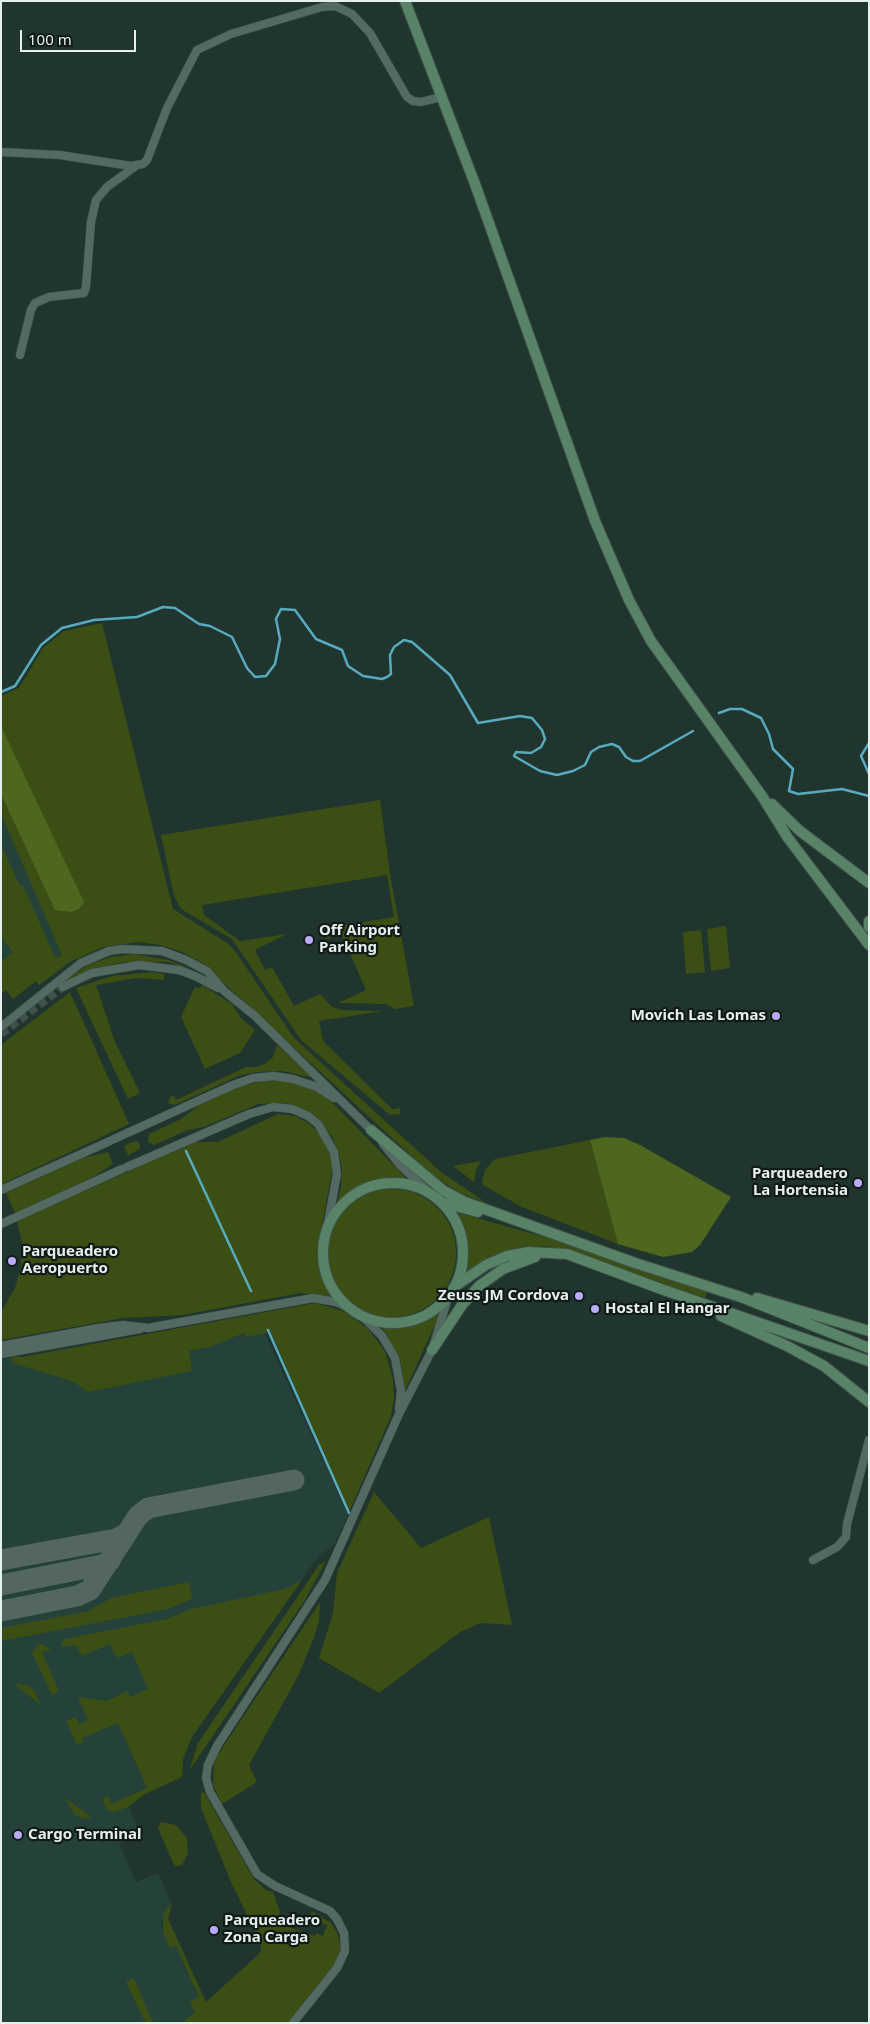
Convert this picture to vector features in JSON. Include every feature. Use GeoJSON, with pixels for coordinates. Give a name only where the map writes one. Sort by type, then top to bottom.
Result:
{"type":"FeatureCollection","features":[{"type":"Feature","properties":{"kind":"main road"},"geometry":{"type":"LineString","coordinates":[[405,1],[612,565],[651,641],[762,796],[788,838],[869,945]]}},
{"type":"Feature","properties":{"kind":"main road"},"geometry":{"type":"LineString","coordinates":[[762,796],[812,841],[869,883]]}},
{"type":"Feature","properties":{"kind":"main road"},"geometry":{"type":"LineString","coordinates":[[869,921],[869,927]]}},
{"type":"Feature","properties":{"kind":"main road"},"geometry":{"type":"LineString","coordinates":[[371,1130],[444,1191],[494,1214],[742,1297],[869,1348]]}},
{"type":"Feature","properties":{"kind":"main road"},"geometry":{"type":"LineString","coordinates":[[451,1291],[463,1257],[461,1236],[453,1217],[440,1201],[431,1194],[399,1183],[376,1185],[347,1200],[327,1228],[323,1247],[326,1276],[335,1294],[349,1308],[361,1315],[389,1323],[409,1321],[435,1309],[451,1291],[486,1265],[502,1258],[530,1252],[552,1252],[567,1254],[661,1290],[869,1361]]}},
{"type":"Feature","properties":{"kind":"main road"},"geometry":{"type":"LineString","coordinates":[[440,1201],[464,1210],[494,1214]]}},
{"type":"Feature","properties":{"kind":"main road"},"geometry":{"type":"LineString","coordinates":[[432,1350],[462,1305],[479,1286],[503,1269],[552,1252]]}},
{"type":"Feature","properties":{"kind":"main road"},"geometry":{"type":"LineString","coordinates":[[661,1290],[787,1346],[824,1366],[869,1402]]}},
{"type":"Feature","properties":{"kind":"main road"},"geometry":{"type":"LineString","coordinates":[[742,1297],[772,1302],[869,1330]]}},
{"type":"Feature","properties":{"kind":"street"},"geometry":{"type":"LineString","coordinates":[[20,355],[31,310],[36,303],[49,297],[84,293],[91,222],[96,200],[107,188],[137,165],[147,160],[167,108],[197,50],[231,34],[322,7],[335,6],[352,14],[370,33],[407,97],[413,101],[422,102],[441,97]]}},
{"type":"Feature","properties":{"kind":"street"},"geometry":{"type":"LineString","coordinates":[[1,152],[60,155],[131,166],[137,165]]}},
{"type":"Feature","properties":{"kind":"street"},"geometry":{"type":"LineString","coordinates":[[1,1027],[72,968],[109,951],[137,948],[162,951],[186,960],[206,971],[224,991],[255,1016],[371,1130],[400,1165],[431,1194]]}},
{"type":"Feature","properties":{"kind":"street"},"geometry":{"type":"LineString","coordinates":[[63,987],[92,973],[139,965],[179,970],[224,991]]}},
{"type":"Feature","properties":{"kind":"street"},"geometry":{"type":"LineString","coordinates":[[1,1190],[233,1085],[261,1077],[283,1077],[305,1082],[327,1092],[350,1109]]}},
{"type":"Feature","properties":{"kind":"street"},"geometry":{"type":"LineString","coordinates":[[1,1224],[249,1114],[273,1107],[292,1109],[308,1116],[318,1124],[334,1152],[337,1174],[327,1228]]}},
{"type":"Feature","properties":{"kind":"street"},"geometry":{"type":"LineString","coordinates":[[294,2023],[337,1968],[344,1951],[344,1933],[337,1919],[330,1911],[275,1886],[257,1874],[210,1792],[206,1778],[208,1765],[217,1746],[304,1616],[325,1580],[399,1414],[432,1350],[451,1291]]}},
{"type":"Feature","properties":{"kind":"street"},"geometry":{"type":"LineString","coordinates":[[1,1354],[314,1298],[336,1302],[349,1308]]}},
{"type":"Feature","properties":{"kind":"street"},"geometry":{"type":"LineString","coordinates":[[361,1315],[382,1336],[394,1358],[401,1391],[399,1414]]}},
{"type":"Feature","properties":{"kind":"street"},"geometry":{"type":"LineString","coordinates":[[1,1346],[123,1325],[148,1328]]}},
{"type":"Feature","properties":{"kind":"street"},"geometry":{"type":"LineString","coordinates":[[813,1560],[837,1547],[846,1537],[847,1524],[869,1440]]}},
{"type":"Feature","properties":{"kind":"shaded area"},"geometry":{"type":"Polygon","coordinates":[[[1,794],[55,910],[64,954],[1,982],[1,794]]]}},
{"type":"Feature","properties":{"kind":"shaded area"},"geometry":{"type":"Polygon","coordinates":[[[244,1333],[246,1337],[265,1333],[348,1515],[335,1543],[314,1562],[283,1606],[161,1704],[118,1722],[147,1788],[125,1798],[140,1834],[119,1844],[136,1882],[158,1873],[172,1904],[162,1920],[162,1931],[172,1927],[206,2003],[182,2023],[1,2023],[1,1358],[189,1351],[210,1347],[244,1333]]]}},
{"type":"Feature","properties":{"kind":"green space"},"geometry":{"type":"Polygon","coordinates":[[[102,623],[173,909],[227,943],[235,951],[294,1038],[441,1172],[488,1204],[456,1191],[429,1172],[202,963],[182,952],[161,945],[138,942],[103,947],[70,962],[39,985],[36,981],[13,999],[6,990],[1,994],[1,961],[13,952],[1,937],[1,845],[20,886],[23,885],[55,958],[62,955],[1,814],[1,794],[83,902],[1,726],[1,696],[19,688],[43,648],[64,631],[102,623]]]}},
{"type":"Feature","properties":{"kind":"green space"},"geometry":{"type":"Polygon","coordinates":[[[1,726],[84,902],[79,909],[71,912],[55,910],[1,794],[1,726]]]}},
{"type":"Feature","properties":{"kind":"green space"},"geometry":{"type":"Polygon","coordinates":[[[380,800],[390,874],[414,1006],[395,1009],[386,1004],[338,1003],[366,990],[341,933],[327,939],[322,929],[394,917],[387,875],[202,905],[204,915],[240,941],[287,934],[255,950],[265,970],[272,967],[294,1006],[320,994],[331,1006],[340,1010],[383,1011],[319,1021],[323,1041],[392,1109],[400,1108],[400,1114],[390,1115],[301,1040],[232,939],[181,909],[174,896],[161,835],[380,800]]]}},
{"type":"Feature","properties":{"kind":"green space"},"geometry":{"type":"Polygon","coordinates":[[[726,926],[730,968],[711,971],[707,929],[726,926]]]}},
{"type":"Feature","properties":{"kind":"green space"},"geometry":{"type":"Polygon","coordinates":[[[701,930],[705,972],[686,974],[683,932],[701,930]]]}},
{"type":"Feature","properties":{"kind":"green space"},"geometry":{"type":"Polygon","coordinates":[[[134,954],[169,960],[191,969],[167,962],[124,962],[92,969],[59,988],[58,985],[90,964],[111,957],[134,954]]]}},
{"type":"Feature","properties":{"kind":"green space"},"geometry":{"type":"Polygon","coordinates":[[[153,972],[164,974],[164,980],[137,978],[96,985],[115,1042],[140,1093],[128,1099],[76,988],[112,976],[153,972]]]}},
{"type":"Feature","properties":{"kind":"green space"},"geometry":{"type":"Polygon","coordinates":[[[202,985],[232,1004],[241,1018],[255,1030],[240,1053],[205,1069],[181,1017],[195,987],[200,988],[202,985]]]}},
{"type":"Feature","properties":{"kind":"green space"},"geometry":{"type":"Polygon","coordinates":[[[70,992],[129,1124],[2,1184],[1,1045],[70,992]]]}},
{"type":"Feature","properties":{"kind":"green space"},"geometry":{"type":"Polygon","coordinates":[[[277,1045],[313,1078],[283,1071],[256,1072],[238,1076],[175,1105],[168,1103],[173,1095],[176,1100],[246,1067],[256,1067],[265,1064],[273,1057],[277,1045]]]}},
{"type":"Feature","properties":{"kind":"green space"},"geometry":{"type":"Polygon","coordinates":[[[270,1080],[290,1082],[309,1087],[327,1097],[406,1178],[391,1177],[368,1182],[348,1193],[337,1204],[342,1170],[339,1153],[332,1137],[315,1117],[301,1108],[285,1103],[258,1104],[204,1127],[188,1130],[154,1145],[148,1142],[149,1134],[181,1119],[198,1106],[240,1086],[270,1080]]]}},
{"type":"Feature","properties":{"kind":"green space"},"geometry":{"type":"Polygon","coordinates":[[[278,1114],[295,1116],[310,1124],[321,1136],[331,1157],[332,1171],[317,1253],[324,1283],[332,1296],[300,1293],[183,1315],[123,1318],[1,1340],[1,1312],[15,1288],[21,1267],[22,1243],[17,1221],[195,1142],[218,1142],[278,1114]]]}},
{"type":"Feature","properties":{"kind":"green space"},"geometry":{"type":"Polygon","coordinates":[[[605,1137],[624,1138],[640,1145],[731,1197],[700,1245],[692,1252],[663,1257],[618,1244],[590,1140],[605,1137]]]}},
{"type":"Feature","properties":{"kind":"green space"},"geometry":{"type":"Polygon","coordinates":[[[590,1140],[618,1244],[522,1207],[483,1185],[485,1170],[495,1159],[590,1140]]]}},
{"type":"Feature","properties":{"kind":"green space"},"geometry":{"type":"Polygon","coordinates":[[[134,1141],[139,1142],[140,1148],[128,1156],[124,1146],[134,1141]]]}},
{"type":"Feature","properties":{"kind":"green space"},"geometry":{"type":"Polygon","coordinates":[[[108,1152],[113,1164],[91,1178],[15,1213],[6,1193],[83,1158],[108,1152]]]}},
{"type":"Feature","properties":{"kind":"green space"},"geometry":{"type":"Polygon","coordinates":[[[481,1161],[476,1170],[474,1182],[453,1166],[481,1161]]]}},
{"type":"Feature","properties":{"kind":"green space"},"geometry":{"type":"Polygon","coordinates":[[[392,1189],[405,1190],[417,1194],[437,1208],[451,1228],[455,1240],[455,1266],[451,1278],[437,1298],[417,1312],[405,1316],[392,1317],[379,1316],[367,1312],[347,1298],[333,1278],[329,1266],[328,1253],[329,1240],[333,1228],[347,1208],[367,1194],[379,1190],[392,1189]]]}},
{"type":"Feature","properties":{"kind":"green space"},"geometry":{"type":"Polygon","coordinates":[[[455,1212],[566,1243],[659,1277],[708,1290],[705,1298],[564,1249],[545,1246],[524,1247],[503,1253],[485,1260],[462,1277],[467,1260],[466,1242],[463,1226],[455,1212]]]}},
{"type":"Feature","properties":{"kind":"green space"},"geometry":{"type":"Polygon","coordinates":[[[315,1303],[343,1311],[367,1328],[385,1351],[393,1379],[394,1398],[391,1416],[349,1512],[271,1332],[246,1337],[244,1333],[210,1347],[189,1351],[192,1371],[88,1392],[72,1381],[13,1363],[11,1356],[22,1357],[315,1303]]]}},
{"type":"Feature","properties":{"kind":"green space"},"geometry":{"type":"Polygon","coordinates":[[[441,1311],[405,1391],[400,1358],[382,1328],[411,1325],[441,1311]]]}},
{"type":"Feature","properties":{"kind":"green space"},"geometry":{"type":"Polygon","coordinates":[[[374,1492],[421,1548],[489,1517],[512,1625],[481,1623],[460,1632],[379,1693],[319,1658],[333,1613],[337,1573],[374,1492]]]}},
{"type":"Feature","properties":{"kind":"green space"},"geometry":{"type":"Polygon","coordinates":[[[326,1561],[305,1600],[189,1771],[198,1743],[319,1565],[326,1561]]]}},
{"type":"Feature","properties":{"kind":"green space"},"geometry":{"type":"Polygon","coordinates":[[[302,1580],[192,1737],[183,1759],[182,1777],[145,1794],[128,1807],[114,1812],[107,1810],[102,1799],[108,1796],[111,1804],[147,1788],[118,1723],[82,1738],[83,1742],[77,1745],[66,1721],[76,1717],[79,1724],[88,1720],[78,1697],[107,1701],[127,1691],[130,1697],[148,1689],[132,1652],[117,1658],[110,1644],[82,1656],[76,1645],[61,1647],[64,1639],[167,1619],[191,1609],[285,1589],[302,1580]]]}},
{"type":"Feature","properties":{"kind":"green space"},"geometry":{"type":"Polygon","coordinates":[[[189,1582],[192,1599],[168,1609],[1,1641],[1,1628],[89,1611],[111,1598],[189,1582]]]}},
{"type":"Feature","properties":{"kind":"green space"},"geometry":{"type":"Polygon","coordinates":[[[320,1602],[319,1621],[298,1676],[249,1765],[257,1782],[222,1804],[213,1785],[214,1764],[217,1756],[320,1602]]]}},
{"type":"Feature","properties":{"kind":"green space"},"geometry":{"type":"Polygon","coordinates":[[[39,1644],[51,1649],[42,1652],[59,1691],[52,1695],[33,1655],[31,1656],[39,1644]]]}},
{"type":"Feature","properties":{"kind":"green space"},"geometry":{"type":"Polygon","coordinates":[[[15,1685],[29,1686],[35,1692],[41,1705],[15,1685]]]}},
{"type":"Feature","properties":{"kind":"green space"},"geometry":{"type":"Polygon","coordinates":[[[204,1792],[254,1879],[266,1890],[273,1892],[280,1912],[277,1923],[315,1936],[316,1933],[323,1936],[327,1925],[320,1923],[321,1919],[310,1915],[312,1911],[331,1923],[337,1932],[341,1947],[337,1962],[288,2023],[182,2023],[195,2012],[190,2001],[199,1997],[176,1946],[170,1948],[163,1932],[163,1914],[172,1904],[168,1919],[206,2002],[259,1954],[261,1950],[260,1942],[231,1882],[201,1808],[201,1793],[204,1792]]]}},
{"type":"Feature","properties":{"kind":"green space"},"geometry":{"type":"Polygon","coordinates":[[[64,1797],[92,1817],[85,1819],[75,1815],[64,1797]]]}},
{"type":"Feature","properties":{"kind":"green space"},"geometry":{"type":"Polygon","coordinates":[[[161,1822],[176,1825],[187,1838],[188,1853],[182,1865],[176,1866],[173,1863],[158,1828],[161,1822]]]}},
{"type":"Feature","properties":{"kind":"green space"},"geometry":{"type":"Polygon","coordinates":[[[134,1978],[153,2023],[147,2023],[143,2018],[126,1982],[134,1978]]]}},
{"type":"Feature","properties":{"kind":"waterway"},"geometry":{"type":"LineString","coordinates":[[1,692],[15,686],[41,645],[62,628],[94,620],[137,617],[163,607],[175,608],[199,624],[210,626],[232,637],[247,668],[255,677],[266,676],[275,664],[280,639],[276,619],[281,609],[295,610],[316,639],[342,650],[348,666],[363,676],[382,679],[387,677],[391,674],[390,655],[394,647],[404,640],[412,642],[450,675],[478,723],[520,716],[532,718],[542,730],[545,739],[541,747],[531,753],[516,752],[514,756],[540,771],[557,775],[573,771],[585,765],[591,752],[599,747],[612,744],[619,747],[626,757],[633,761],[640,761],[693,731]]}},
{"type":"Feature","properties":{"kind":"waterway"},"geometry":{"type":"LineString","coordinates":[[719,713],[730,709],[742,709],[761,718],[769,734],[773,749],[793,769],[789,791],[798,794],[842,789],[869,796]]}},
{"type":"Feature","properties":{"kind":"waterway"},"geometry":{"type":"LineString","coordinates":[[869,743],[861,756],[869,774]]}},
{"type":"Feature","properties":{"kind":"waterway"},"geometry":{"type":"LineString","coordinates":[[186,1151],[251,1291]]}},
{"type":"Feature","properties":{"kind":"waterway"},"geometry":{"type":"LineString","coordinates":[[268,1330],[349,1513]]}},
{"type":"Feature","properties":{"kind":"taxiway"},"geometry":{"type":"LineString","coordinates":[[1,1611],[77,1596],[90,1590],[138,1516],[148,1508],[294,1480]]}},
{"type":"Feature","properties":{"kind":"taxiway"},"geometry":{"type":"LineString","coordinates":[[1,1560],[116,1539],[126,1534]]}},
{"type":"Feature","properties":{"kind":"taxiway"},"geometry":{"type":"LineString","coordinates":[[1,1585],[102,1565],[110,1561]]}},
{"type":"Feature","properties":{"kind":"tunnel"},"geometry":{"type":"LineString","coordinates":[[1,1034],[63,987]]}},
{"type":"Feature","properties":{"kind":"place","name":"Off Airport Parking"},"geometry":{"type":"Point","coordinates":[309,940]}},
{"type":"Feature","properties":{"kind":"place","name":"Movich Las Lomas"},"geometry":{"type":"Point","coordinates":[776,1016]}},
{"type":"Feature","properties":{"kind":"place","name":"Parqueadero La Hortensia"},"geometry":{"type":"Point","coordinates":[858,1183]}},
{"type":"Feature","properties":{"kind":"place","name":"Parqueadero Aeropuerto"},"geometry":{"type":"Point","coordinates":[12,1261]}},
{"type":"Feature","properties":{"kind":"place","name":"Zeuss JM Cordova"},"geometry":{"type":"Point","coordinates":[579,1296]}},
{"type":"Feature","properties":{"kind":"place","name":"Hostal El Hangar"},"geometry":{"type":"Point","coordinates":[595,1309]}},
{"type":"Feature","properties":{"kind":"place","name":"Cargo Terminal"},"geometry":{"type":"Point","coordinates":[18,1835]}},
{"type":"Feature","properties":{"kind":"place","name":"Parqueadero Zona Carga"},"geometry":{"type":"Point","coordinates":[214,1930]}}]}
